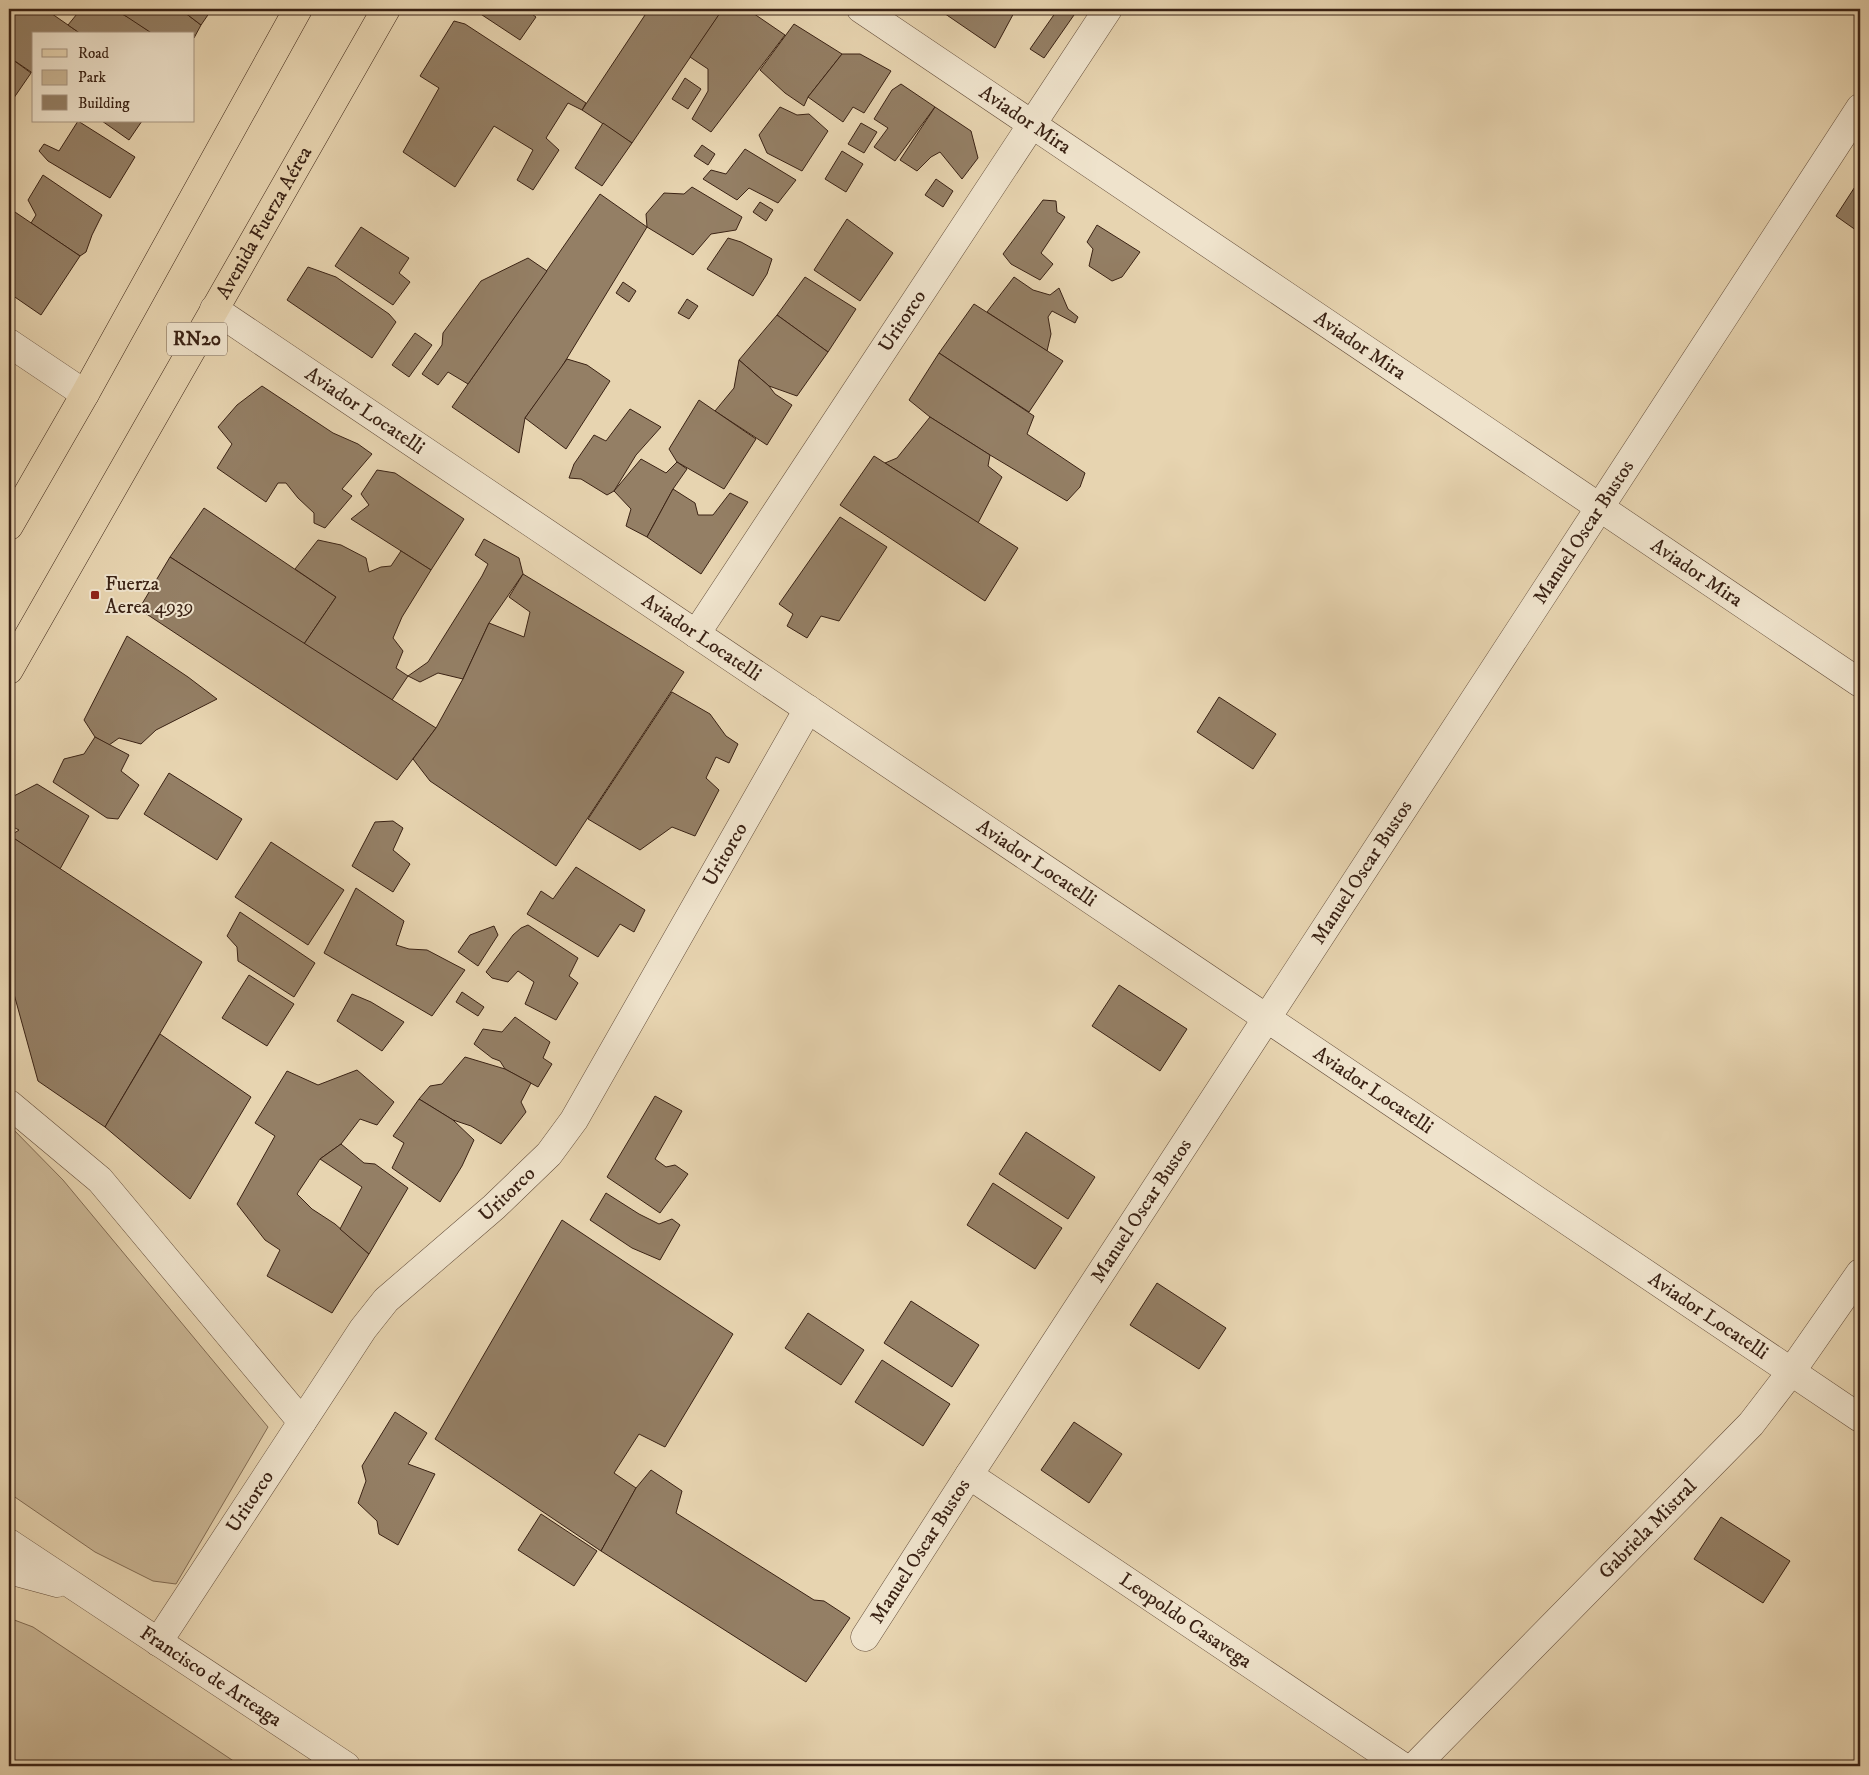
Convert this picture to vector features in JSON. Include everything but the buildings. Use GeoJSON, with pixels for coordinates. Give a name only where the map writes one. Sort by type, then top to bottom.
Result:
{"type":"FeatureCollection","features":[{"type":"Feature","properties":{"kind":"main road"},"geometry":{"type":"LineString","coordinates":[[9,526],[85,394],[298,9]]}},
{"type":"Feature","properties":{"kind":"main road","name":"Avenida Fuerza Aérea"},"geometry":{"type":"LineString","coordinates":[[9,670],[386,9]]}},
{"type":"Feature","properties":{"kind":"street","name":"Aviador Mira"},"geometry":{"type":"LineString","coordinates":[[861,9],[1860,683]]}},
{"type":"Feature","properties":{"kind":"street","name":"Uritorco"},"geometry":{"type":"LineString","coordinates":[[696,634],[1108,9]]}},
{"type":"Feature","properties":{"kind":"street","name":"Manuel Oscar Bustos"},"geometry":{"type":"LineString","coordinates":[[865,1637],[1860,108]]}},
{"type":"Feature","properties":{"kind":"street","name":"Aviador Locatelli"},"geometry":{"type":"LineString","coordinates":[[214,309],[1860,1418]]}},
{"type":"Feature","properties":{"kind":"street"},"geometry":{"type":"LineString","coordinates":[[9,343],[85,394]]}},
{"type":"Feature","properties":{"kind":"street","name":"Uritorco"},"geometry":{"type":"LineString","coordinates":[[158,1642],[363,1329],[386,1300],[494,1207],[548,1154],[574,1120],[808,710]]}},
{"type":"Feature","properties":{"kind":"street"},"geometry":{"type":"LineString","coordinates":[[9,1104],[100,1180],[302,1422]]}},
{"type":"Feature","properties":{"kind":"street","name":"Gabriela Mistral"},"geometry":{"type":"LineString","coordinates":[[1415,1766],[1751,1424],[1791,1372],[1860,1273]]}},
{"type":"Feature","properties":{"kind":"street","name":"Leopoldo Casavega"},"geometry":{"type":"LineString","coordinates":[[969,1475],[1402,1766]]}},
{"type":"Feature","properties":{"kind":"street","name":"Francisco de Arteaga"},"geometry":{"type":"LineString","coordinates":[[9,1543],[346,1766]]}},
{"type":"Feature","properties":{"kind":"street","name":"Francisco de Arteaga"},"geometry":{"type":"LineString","coordinates":[[9,1570],[77,1588]]}},
{"type":"Feature","properties":{"kind":"green space"},"geometry":{"type":"Polygon","coordinates":[[[9,1125],[63,1180],[268,1427],[176,1584],[153,1581],[95,1552],[9,1493],[9,1125]]]}},
{"type":"Feature","properties":{"kind":"green space"},"geometry":{"type":"Polygon","coordinates":[[[9,1618],[33,1627],[241,1766],[9,1766],[9,1618]]]}},
{"type":"Feature","properties":{"kind":"place","name":"Fuerza Aerea 4939"},"geometry":{"type":"Point","coordinates":[95,595]}}]}
